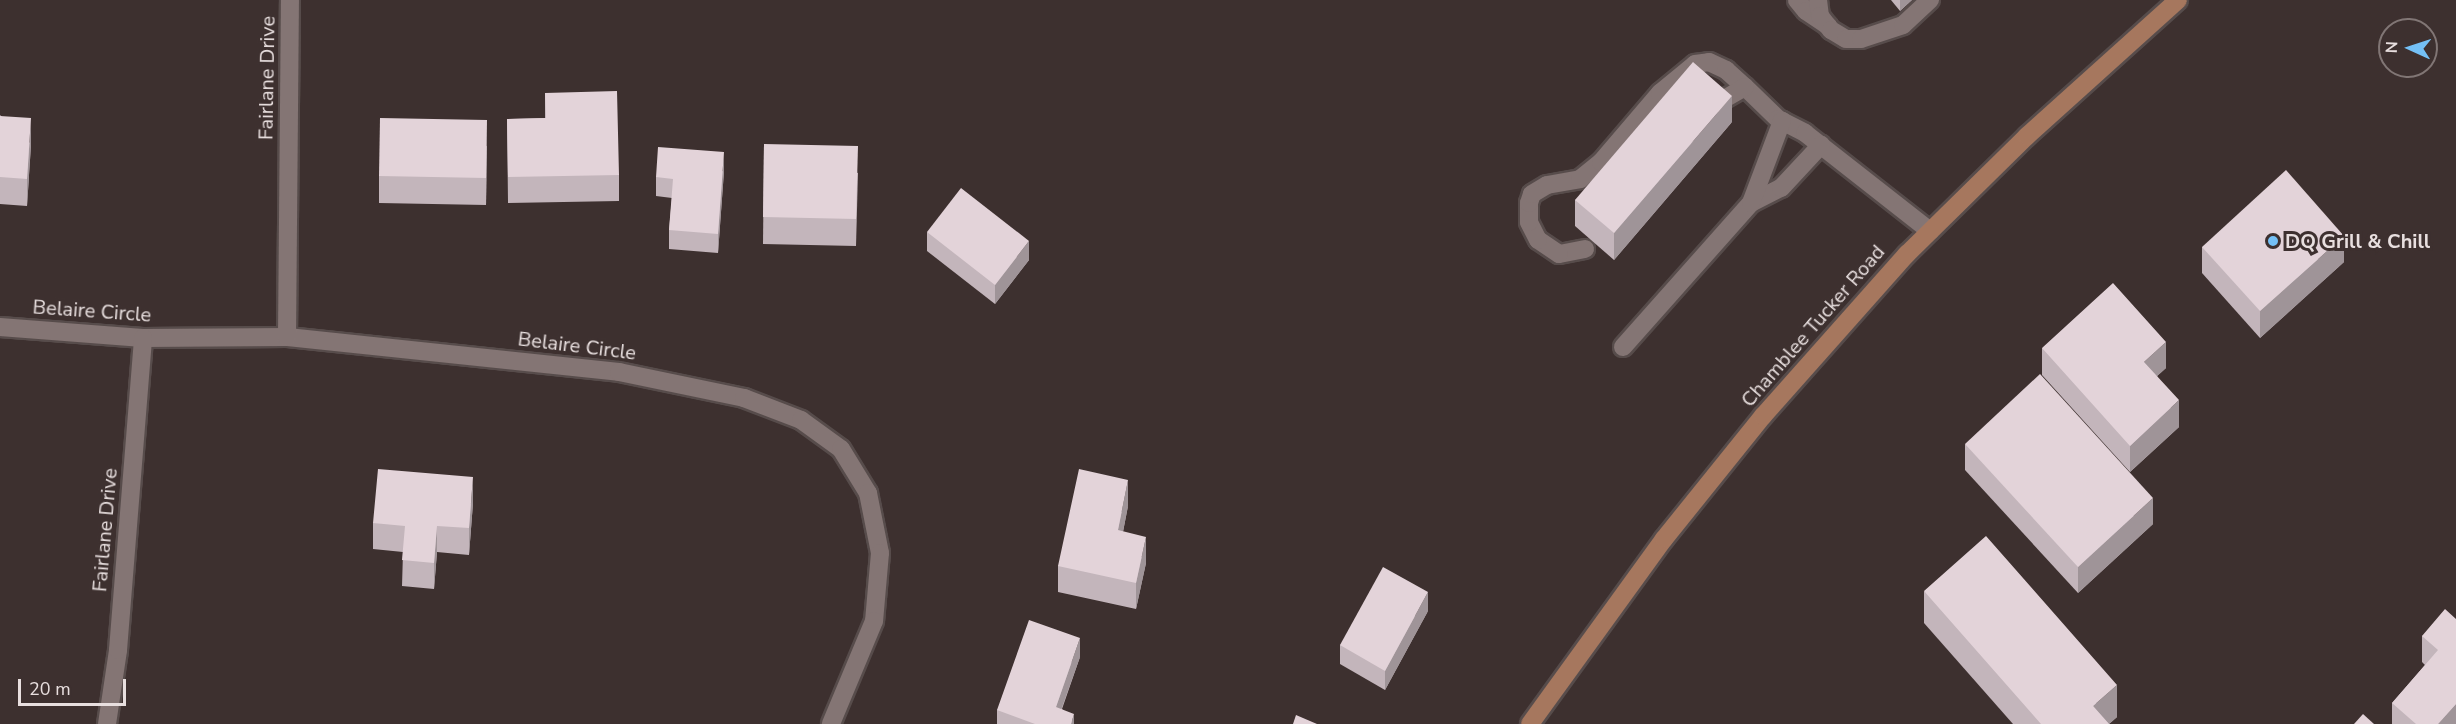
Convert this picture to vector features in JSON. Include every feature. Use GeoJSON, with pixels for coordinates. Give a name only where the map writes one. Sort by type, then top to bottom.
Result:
{"type":"FeatureCollection","features":[{"type":"Feature","properties":{"kind":"main road","name":"Chamblee Tucker Road"},"geometry":{"type":"LineString","coordinates":[[1530,724],[1664,539],[1763,416],[1930,231],[2027,136],[2178,0]]}},
{"type":"Feature","properties":{"kind":"street","name":"Fairlane Drive"},"geometry":{"type":"LineString","coordinates":[[287,337],[290,0]]}},
{"type":"Feature","properties":{"kind":"street"},"geometry":{"type":"LineString","coordinates":[[1797,0],[1806,11],[1846,39],[1861,39],[1903,25],[1930,0]]}},
{"type":"Feature","properties":{"kind":"street"},"geometry":{"type":"LineString","coordinates":[[1818,0],[1820,16],[1828,26]]}},
{"type":"Feature","properties":{"kind":"street"},"geometry":{"type":"LineString","coordinates":[[1585,249],[1559,254],[1538,240],[1529,222],[1529,203],[1532,194],[1547,185],[1580,179],[1601,162],[1660,93],[1695,64],[1709,62],[1726,70],[1782,121],[1805,133],[1930,231]]}},
{"type":"Feature","properties":{"kind":"street"},"geometry":{"type":"LineString","coordinates":[[1717,103],[1745,87]]}},
{"type":"Feature","properties":{"kind":"street"},"geometry":{"type":"LineString","coordinates":[[1623,347],[1751,203],[1782,121]]}},
{"type":"Feature","properties":{"kind":"street"},"geometry":{"type":"LineString","coordinates":[[1751,203],[1781,188],[1821,146]]}},
{"type":"Feature","properties":{"kind":"street","name":"Belaire Circle"},"geometry":{"type":"LineString","coordinates":[[0,327],[143,338],[287,337],[619,372],[744,398],[801,420],[841,448],[868,493],[880,553],[874,621],[831,724]]}},
{"type":"Feature","properties":{"kind":"street","name":"Fairlane Drive"},"geometry":{"type":"LineString","coordinates":[[107,724],[118,650],[143,338]]}},
{"type":"Feature","properties":{"kind":"building"},"geometry":{"type":"Polygon","coordinates":[[[1693,62],[1732,96],[1614,233],[1575,200],[1693,62]]]}},
{"type":"Feature","properties":{"kind":"building"},"geometry":{"type":"Polygon","coordinates":[[[617,91],[619,175],[508,177],[507,119],[546,118],[545,93],[617,91]]]}},
{"type":"Feature","properties":{"kind":"building"},"geometry":{"type":"Polygon","coordinates":[[[0,116],[31,118],[27,179],[0,177],[0,116]]]}},
{"type":"Feature","properties":{"kind":"building"},"geometry":{"type":"Polygon","coordinates":[[[380,118],[487,120],[486,178],[379,176],[380,118]]]}},
{"type":"Feature","properties":{"kind":"building"},"geometry":{"type":"Polygon","coordinates":[[[764,144],[858,146],[856,219],[763,217],[764,144]]]}},
{"type":"Feature","properties":{"kind":"building"},"geometry":{"type":"Polygon","coordinates":[[[658,147],[724,152],[718,234],[669,230],[673,179],[656,177],[658,147]]]}},
{"type":"Feature","properties":{"kind":"building"},"geometry":{"type":"Polygon","coordinates":[[[2286,170],[2344,236],[2260,311],[2202,247],[2286,170]]]}},
{"type":"Feature","properties":{"kind":"building"},"geometry":{"type":"Polygon","coordinates":[[[961,188],[1029,241],[995,285],[927,232],[961,188]]]}},
{"type":"Feature","properties":{"kind":"building"},"geometry":{"type":"Polygon","coordinates":[[[2113,283],[2166,342],[2144,362],[2179,400],[2130,446],[2042,348],[2113,283]]]}},
{"type":"Feature","properties":{"kind":"building"},"geometry":{"type":"Polygon","coordinates":[[[2040,374],[2153,498],[2078,567],[1965,444],[2040,374]]]}},
{"type":"Feature","properties":{"kind":"building"},"geometry":{"type":"Polygon","coordinates":[[[378,469],[473,477],[469,528],[437,526],[434,563],[402,560],[405,526],[373,523],[378,469]]]}},
{"type":"Feature","properties":{"kind":"building"},"geometry":{"type":"Polygon","coordinates":[[[1079,469],[1128,480],[1118,530],[1146,537],[1136,583],[1058,566],[1079,469]]]}},
{"type":"Feature","properties":{"kind":"building"},"geometry":{"type":"Polygon","coordinates":[[[1986,536],[2117,685],[2093,706],[2109,724],[2041,724],[1924,591],[1986,536]]]}},
{"type":"Feature","properties":{"kind":"building"},"geometry":{"type":"Polygon","coordinates":[[[1383,567],[1428,592],[1385,671],[1340,645],[1383,567]]]}},
{"type":"Feature","properties":{"kind":"building"},"geometry":{"type":"Polygon","coordinates":[[[2445,609],[2456,619],[2456,704],[2438,724],[2416,724],[2392,703],[2438,650],[2422,636],[2445,609]]]}},
{"type":"Feature","properties":{"kind":"building"},"geometry":{"type":"Polygon","coordinates":[[[1029,620],[1080,638],[1056,707],[1074,714],[1071,724],[1035,724],[997,710],[1029,620]]]}},
{"type":"Feature","properties":{"kind":"building"},"geometry":{"type":"Polygon","coordinates":[[[2363,714],[2374,724],[2354,724],[2363,714]]]}},
{"type":"Feature","properties":{"kind":"building"},"geometry":{"type":"Polygon","coordinates":[[[1296,715],[1317,724],[1293,724],[1296,715]]]}},
{"type":"Feature","properties":{"kind":"place","name":"DQ Grill & Chill"},"geometry":{"type":"Point","coordinates":[2273,241]}}]}
